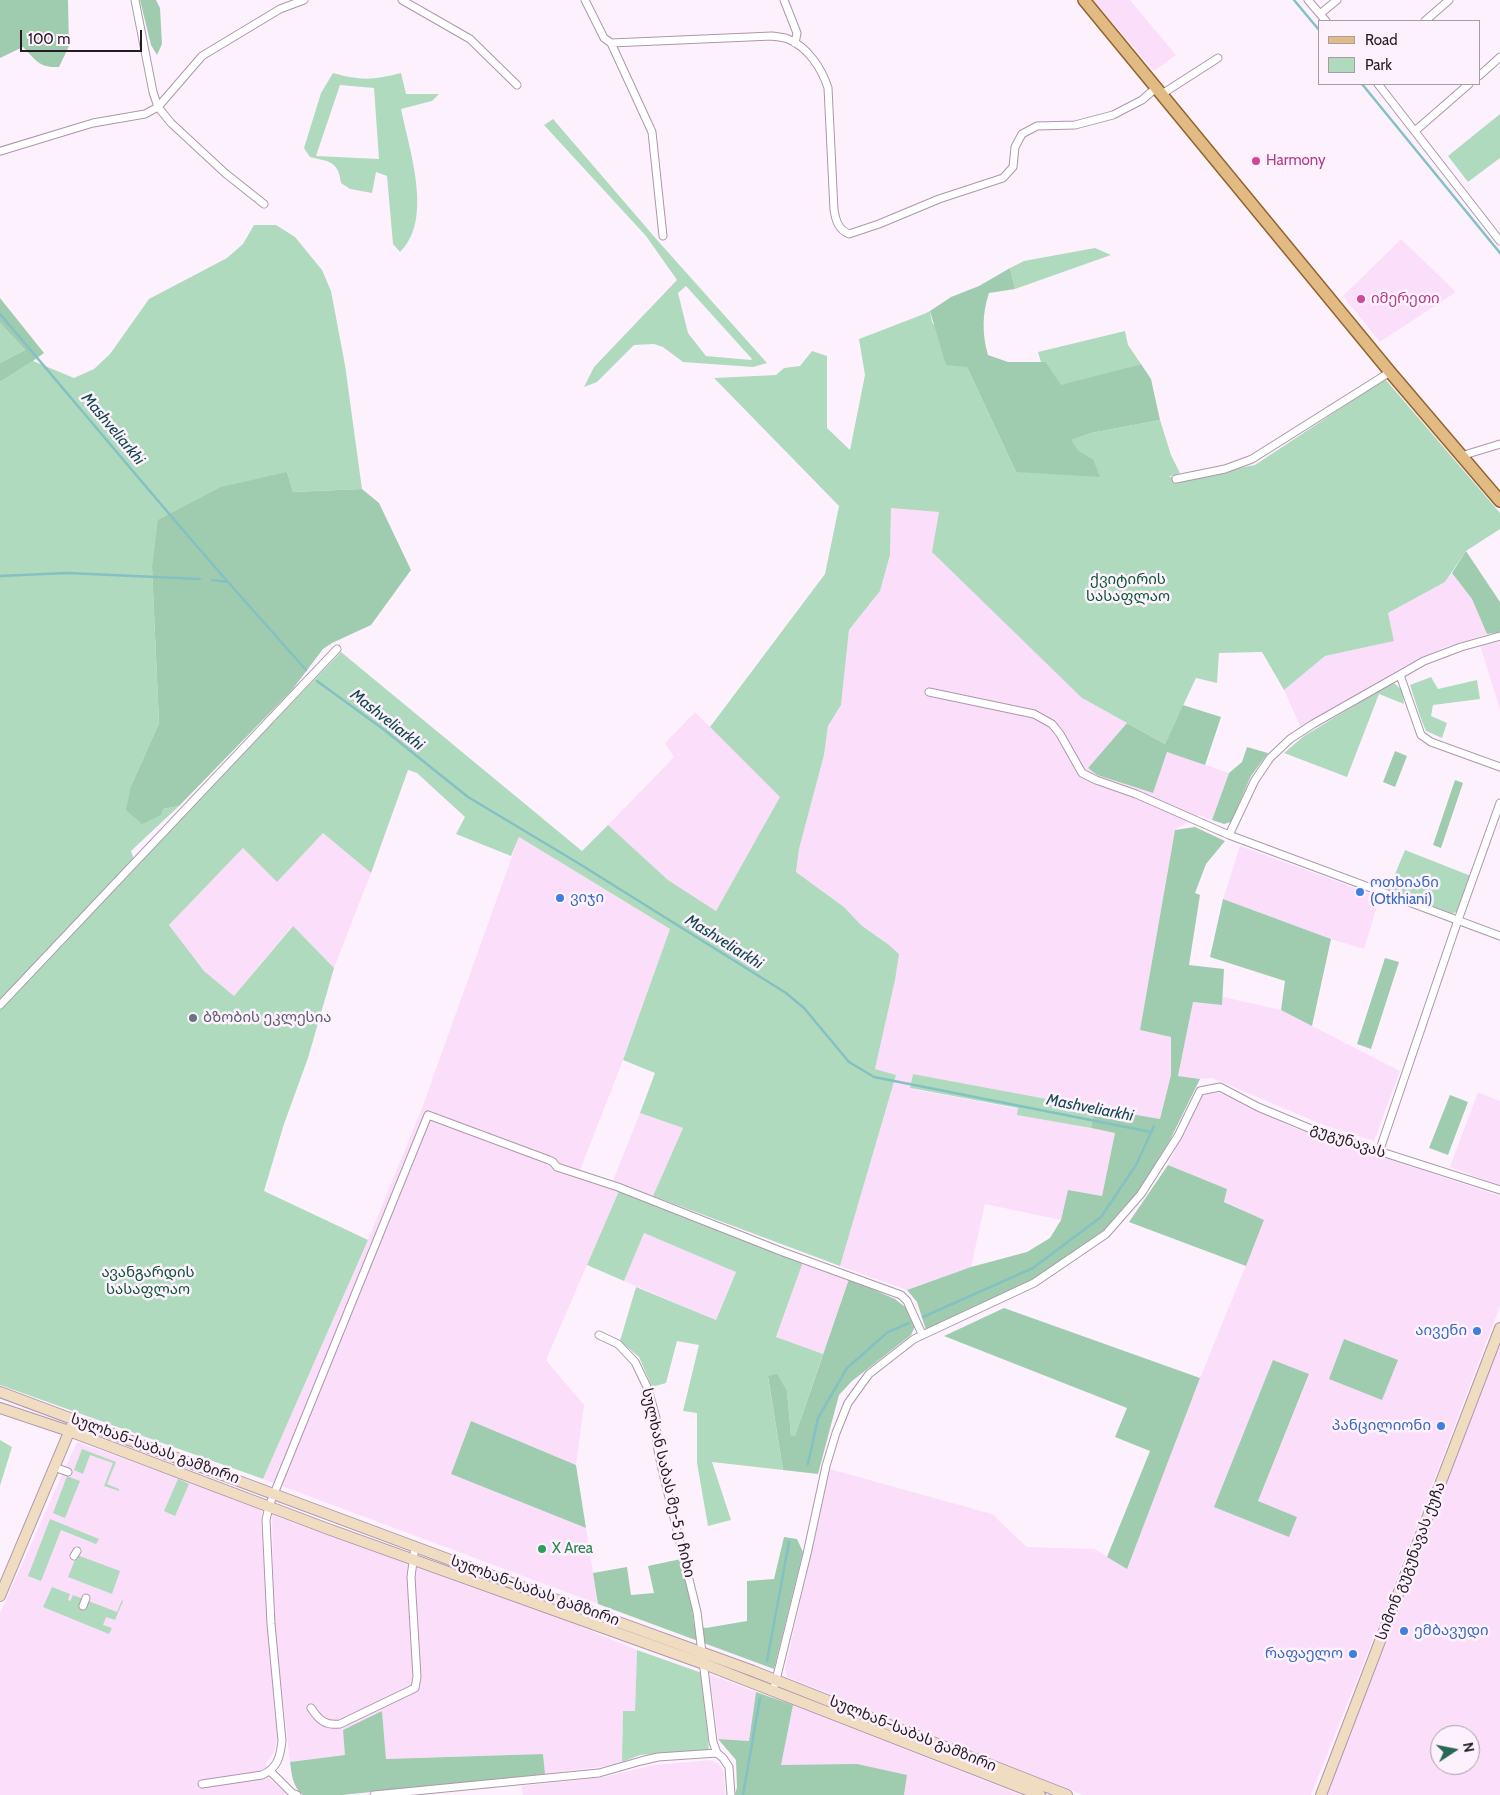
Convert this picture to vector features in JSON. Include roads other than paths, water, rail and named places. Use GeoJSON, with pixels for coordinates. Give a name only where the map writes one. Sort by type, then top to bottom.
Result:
{"type":"FeatureCollection","features":[{"type":"Feature","properties":{"kind":"main road"},"geometry":{"type":"LineString","coordinates":[[1084,0],[1390,372],[1500,501]]}},
{"type":"Feature","properties":{"kind":"main road","name":"სიმონ გუგუნავას ქუჩა"},"geometry":{"type":"LineString","coordinates":[[1321,1795],[1500,1328]]}},
{"type":"Feature","properties":{"kind":"main road","name":"სულხან-საბას გამზირი"},"geometry":{"type":"LineString","coordinates":[[0,1392],[563,1602],[776,1679],[1067,1795]]}},
{"type":"Feature","properties":{"kind":"main road","name":"სულხან-საბას გამზირი"},"geometry":{"type":"LineString","coordinates":[[0,1408],[69,1431],[496,1590],[704,1664],[1040,1795]]}},
{"type":"Feature","properties":{"kind":"main road"},"geometry":{"type":"LineString","coordinates":[[0,1596],[74,1419]]}},
{"type":"Feature","properties":{"kind":"street"},"geometry":{"type":"LineString","coordinates":[[135,0],[153,92],[158,107],[172,123],[225,173],[264,204]]}},
{"type":"Feature","properties":{"kind":"street"},"geometry":{"type":"LineString","coordinates":[[1,151],[93,123],[145,114],[158,107],[202,56],[280,9],[304,0]]}},
{"type":"Feature","properties":{"kind":"street"},"geometry":{"type":"LineString","coordinates":[[402,0],[470,39],[516,85]]}},
{"type":"Feature","properties":{"kind":"street"},"geometry":{"type":"LineString","coordinates":[[585,0],[604,38],[611,43],[652,132],[663,236]]}},
{"type":"Feature","properties":{"kind":"street"},"geometry":{"type":"LineString","coordinates":[[784,0],[796,34],[795,43]]}},
{"type":"Feature","properties":{"kind":"street"},"geometry":{"type":"LineString","coordinates":[[1308,0],[1325,20]]}},
{"type":"Feature","properties":{"kind":"street"},"geometry":{"type":"LineString","coordinates":[[1320,14],[1337,0]]}},
{"type":"Feature","properties":{"kind":"street"},"geometry":{"type":"LineString","coordinates":[[1426,20],[1449,0]]}},
{"type":"Feature","properties":{"kind":"street"},"geometry":{"type":"LineString","coordinates":[[611,43],[772,36],[788,39],[795,43],[812,57],[822,71],[828,88],[834,210],[837,223],[842,231],[849,234],[939,199],[1003,178],[1013,167],[1016,147],[1022,134],[1037,126],[1076,125],[1113,115],[1218,58]]}},
{"type":"Feature","properties":{"kind":"street"},"geometry":{"type":"LineString","coordinates":[[1480,75],[1500,57]]}},
{"type":"Feature","properties":{"kind":"street"},"geometry":{"type":"LineString","coordinates":[[1379,85],[1500,241]]}},
{"type":"Feature","properties":{"kind":"street"},"geometry":{"type":"LineString","coordinates":[[1415,131],[1468,85]]}},
{"type":"Feature","properties":{"kind":"street"},"geometry":{"type":"LineString","coordinates":[[1176,479],[1225,469],[1252,459],[1390,372]]}},
{"type":"Feature","properties":{"kind":"street"},"geometry":{"type":"LineString","coordinates":[[1461,456],[1500,444]]}},
{"type":"Feature","properties":{"kind":"street"},"geometry":{"type":"LineString","coordinates":[[1229,835],[1255,780],[1270,758],[1290,739],[1424,661],[1500,636]]}},
{"type":"Feature","properties":{"kind":"street"},"geometry":{"type":"LineString","coordinates":[[0,1005],[337,649]]}},
{"type":"Feature","properties":{"kind":"street"},"geometry":{"type":"LineString","coordinates":[[1400,675],[1422,735],[1431,742],[1500,767]]}},
{"type":"Feature","properties":{"kind":"street"},"geometry":{"type":"LineString","coordinates":[[929,692],[1034,714],[1052,724],[1060,734],[1082,773],[1096,780],[1136,794],[1229,835],[1500,936]]}},
{"type":"Feature","properties":{"kind":"street"},"geometry":{"type":"LineString","coordinates":[[1379,1152],[1500,803]]}},
{"type":"Feature","properties":{"kind":"street","name":"გუგუნავას"},"geometry":{"type":"LineString","coordinates":[[922,1334],[1034,1283],[1106,1234],[1141,1194],[1178,1136],[1200,1091],[1220,1087],[1258,1107],[1316,1130],[1500,1190]]}},
{"type":"Feature","properties":{"kind":"street"},"geometry":{"type":"LineString","coordinates":[[202,1784],[262,1775],[270,1771],[280,1760],[282,1741],[271,1624],[266,1520],[269,1506],[428,1114],[549,1160],[557,1167],[618,1187],[783,1252],[901,1295],[907,1300],[922,1334],[870,1374],[848,1403],[826,1466],[774,1691]]}},
{"type":"Feature","properties":{"kind":"street","name":"სულხან საბას მე-5 ე ჩიხი"},"geometry":{"type":"LineString","coordinates":[[599,1335],[618,1344],[635,1362],[648,1389],[656,1418],[657,1444],[662,1469],[697,1612],[713,1742],[717,1753],[729,1767],[731,1795]]}},
{"type":"Feature","properties":{"kind":"street"},"geometry":{"type":"LineString","coordinates":[[54,1468],[68,1472]]}},
{"type":"Feature","properties":{"kind":"street"},"geometry":{"type":"LineString","coordinates":[[311,1708],[320,1720],[327,1724],[340,1724],[415,1688],[418,1677],[411,1577],[415,1546]]}},
{"type":"Feature","properties":{"kind":"street"},"geometry":{"type":"LineString","coordinates":[[83,1606],[86,1598]]}},
{"type":"Feature","properties":{"kind":"street"},"geometry":{"type":"LineString","coordinates":[[374,1795],[599,1773],[658,1757],[717,1753]]}},
{"type":"Feature","properties":{"kind":"street"},"geometry":{"type":"LineString","coordinates":[[270,1771],[292,1793],[297,1795]]}},
{"type":"Feature","properties":{"kind":"waterway"},"geometry":{"type":"LineString","coordinates":[[1294,0],[1318,29]]}},
{"type":"Feature","properties":{"kind":"waterway"},"geometry":{"type":"LineString","coordinates":[[1363,85],[1500,253]]}},
{"type":"Feature","properties":{"kind":"waterway","name":"Mashveliarkhi"},"geometry":{"type":"LineString","coordinates":[[0,314],[228,582]]}},
{"type":"Feature","properties":{"kind":"waterway"},"geometry":{"type":"LineString","coordinates":[[0,576],[67,573],[200,579]]}},
{"type":"Feature","properties":{"kind":"waterway","name":"Mashveliarkhi"},"geometry":{"type":"LineString","coordinates":[[212,580],[228,582],[306,670]]}},
{"type":"Feature","properties":{"kind":"waterway","name":"Mashveliarkhi"},"geometry":{"type":"LineString","coordinates":[[317,681],[383,729],[468,797],[578,863],[786,993],[804,1008],[849,1062],[874,1077],[1151,1132]]}},
{"type":"Feature","properties":{"kind":"waterway"},"geometry":{"type":"LineString","coordinates":[[923,1317],[1033,1268],[1101,1217],[1136,1165],[1154,1126]]}},
{"type":"Feature","properties":{"kind":"waterway"},"geometry":{"type":"LineString","coordinates":[[808,1464],[818,1418],[847,1368],[888,1332],[909,1323]]}},
{"type":"Feature","properties":{"kind":"waterway"},"geometry":{"type":"LineString","coordinates":[[767,1661],[789,1542]]}},
{"type":"Feature","properties":{"kind":"waterway"},"geometry":{"type":"LineString","coordinates":[[743,1795],[760,1698]]}},
{"type":"Feature","properties":{"kind":"place","name":"Harmony"},"geometry":{"type":"Point","coordinates":[1256,161]}},
{"type":"Feature","properties":{"kind":"place","name":"იმერეთი"},"geometry":{"type":"Point","coordinates":[1361,299]}},
{"type":"Feature","properties":{"kind":"place","name":"ოთხიანი (Otkhiani)"},"geometry":{"type":"Point","coordinates":[1360,892]}},
{"type":"Feature","properties":{"kind":"place","name":"ვიჯი"},"geometry":{"type":"Point","coordinates":[560,898]}},
{"type":"Feature","properties":{"kind":"place","name":"ბზობის ეკლესია"},"geometry":{"type":"Point","coordinates":[193,1018]}},
{"type":"Feature","properties":{"kind":"place","name":"აივენი"},"geometry":{"type":"Point","coordinates":[1477,1331]}},
{"type":"Feature","properties":{"kind":"place","name":"პანცილიონი"},"geometry":{"type":"Point","coordinates":[1441,1426]}},
{"type":"Feature","properties":{"kind":"place","name":"X Area"},"geometry":{"type":"Point","coordinates":[542,1549]}},
{"type":"Feature","properties":{"kind":"place","name":"ემბავუდი"},"geometry":{"type":"Point","coordinates":[1404,1631]}},
{"type":"Feature","properties":{"kind":"place","name":"რაფაელო"},"geometry":{"type":"Point","coordinates":[1353,1654]}},
{"type":"Feature","properties":{"kind":"park label","name":"ქვიტირის სასაფლაო"},"geometry":{"type":"Point","coordinates":[1128,588]}},
{"type":"Feature","properties":{"kind":"park label","name":"ავანგარდის სასაფლაო"},"geometry":{"type":"Point","coordinates":[148,1282]}}]}
